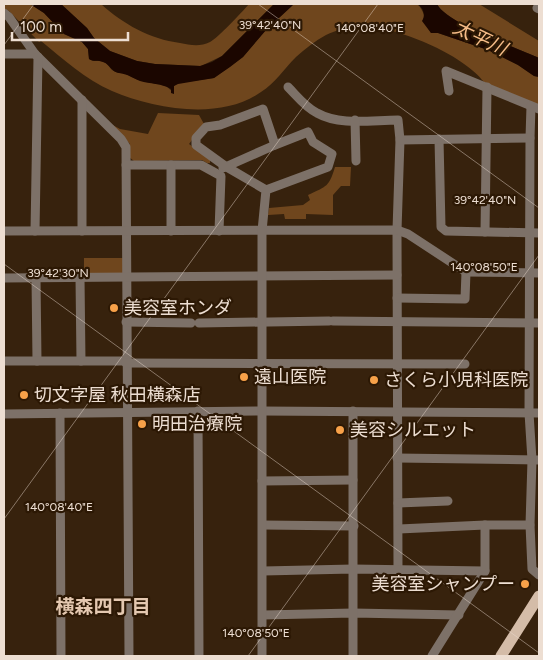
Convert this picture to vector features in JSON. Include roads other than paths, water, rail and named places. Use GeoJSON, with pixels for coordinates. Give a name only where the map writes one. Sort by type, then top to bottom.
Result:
{"type":"FeatureCollection","features":[{"type":"Feature","properties":{"kind":"main road"},"geometry":{"type":"LineString","coordinates":[[501,656],[539,596]]}},
{"type":"Feature","properties":{"kind":"street"},"geometry":{"type":"LineString","coordinates":[[4,14],[9,17],[36,56],[124,142],[126,147],[129,656]]}},
{"type":"Feature","properties":{"kind":"street"},"geometry":{"type":"LineString","coordinates":[[4,54],[36,56]]}},
{"type":"Feature","properties":{"kind":"street"},"geometry":{"type":"LineString","coordinates":[[35,232],[36,56]]}},
{"type":"Feature","properties":{"kind":"street"},"geometry":{"type":"LineString","coordinates":[[449,91],[446,71],[535,108],[530,138],[529,413],[536,460],[530,525],[532,570],[539,575]]}},
{"type":"Feature","properties":{"kind":"street"},"geometry":{"type":"LineString","coordinates":[[288,87],[316,113],[334,119],[398,120],[400,140],[397,230],[398,570]]}},
{"type":"Feature","properties":{"kind":"street"},"geometry":{"type":"LineString","coordinates":[[485,232],[487,87]]}},
{"type":"Feature","properties":{"kind":"street"},"geometry":{"type":"LineString","coordinates":[[82,100],[82,231]]}},
{"type":"Feature","properties":{"kind":"street"},"geometry":{"type":"LineString","coordinates":[[266,190],[225,166],[196,145],[196,138],[206,127],[220,125],[263,109],[275,145]]}},
{"type":"Feature","properties":{"kind":"street"},"geometry":{"type":"LineString","coordinates":[[355,120],[356,161]]}},
{"type":"Feature","properties":{"kind":"street"},"geometry":{"type":"LineString","coordinates":[[216,173],[225,166],[308,132],[313,142],[332,154],[328,167],[266,190]]}},
{"type":"Feature","properties":{"kind":"street"},"geometry":{"type":"LineString","coordinates":[[400,140],[530,138]]}},
{"type":"Feature","properties":{"kind":"street"},"geometry":{"type":"LineString","coordinates":[[439,139],[441,227],[446,230],[539,233]]}},
{"type":"Feature","properties":{"kind":"street"},"geometry":{"type":"LineString","coordinates":[[126,165],[201,165],[221,176],[219,231]]}},
{"type":"Feature","properties":{"kind":"street"},"geometry":{"type":"LineString","coordinates":[[171,165],[171,231]]}},
{"type":"Feature","properties":{"kind":"street"},"geometry":{"type":"LineString","coordinates":[[262,656],[262,231],[266,190]]}},
{"type":"Feature","properties":{"kind":"street"},"geometry":{"type":"LineString","coordinates":[[4,232],[397,230],[408,234],[466,272],[539,273]]}},
{"type":"Feature","properties":{"kind":"street"},"geometry":{"type":"LineString","coordinates":[[397,298],[465,299],[466,272]]}},
{"type":"Feature","properties":{"kind":"street"},"geometry":{"type":"LineString","coordinates":[[4,278],[397,276]]}},
{"type":"Feature","properties":{"kind":"street"},"geometry":{"type":"LineString","coordinates":[[36,278],[37,361]]}},
{"type":"Feature","properties":{"kind":"street"},"geometry":{"type":"LineString","coordinates":[[80,278],[82,361]]}},
{"type":"Feature","properties":{"kind":"street"},"geometry":{"type":"LineString","coordinates":[[126,322],[195,323],[397,320],[539,322]]}},
{"type":"Feature","properties":{"kind":"street"},"geometry":{"type":"LineString","coordinates":[[4,362],[465,364]]}},
{"type":"Feature","properties":{"kind":"street"},"geometry":{"type":"LineString","coordinates":[[4,414],[198,411],[539,413]]}},
{"type":"Feature","properties":{"kind":"street"},"geometry":{"type":"LineString","coordinates":[[198,411],[198,656]]}},
{"type":"Feature","properties":{"kind":"street"},"geometry":{"type":"LineString","coordinates":[[353,411],[353,656]]}},
{"type":"Feature","properties":{"kind":"street"},"geometry":{"type":"LineString","coordinates":[[60,413],[61,656]]}},
{"type":"Feature","properties":{"kind":"street"},"geometry":{"type":"LineString","coordinates":[[397,458],[536,460]]}},
{"type":"Feature","properties":{"kind":"street"},"geometry":{"type":"LineString","coordinates":[[262,480],[353,480]]}},
{"type":"Feature","properties":{"kind":"street"},"geometry":{"type":"LineString","coordinates":[[398,503],[448,501]]}},
{"type":"Feature","properties":{"kind":"street"},"geometry":{"type":"LineString","coordinates":[[263,525],[354,526]]}},
{"type":"Feature","properties":{"kind":"street"},"geometry":{"type":"LineString","coordinates":[[432,656],[485,571],[486,525]]}},
{"type":"Feature","properties":{"kind":"street"},"geometry":{"type":"LineString","coordinates":[[399,529],[530,525]]}},
{"type":"Feature","properties":{"kind":"street"},"geometry":{"type":"LineString","coordinates":[[263,571],[485,571]]}},
{"type":"Feature","properties":{"kind":"street"},"geometry":{"type":"LineString","coordinates":[[263,615],[353,613],[459,615]]}},
{"type":"Feature","properties":{"kind":"water"},"geometry":{"type":"Polygon","coordinates":[[[30,4],[61,4],[87,28],[94,38],[110,51],[137,61],[155,64],[200,66],[222,56],[274,4],[294,4],[266,30],[243,57],[230,67],[214,78],[178,84],[174,86],[174,94],[167,87],[140,81],[112,70],[101,61],[89,59],[88,49],[82,42],[64,34],[44,13],[30,4]]]}},
{"type":"Feature","properties":{"kind":"water","name":"太平川"},"geometry":{"type":"Polygon","coordinates":[[[417,4],[437,4],[443,11],[468,27],[539,58],[539,77],[488,50],[438,33],[431,33],[422,21],[423,11],[417,4]]]}},
{"type":"Feature","properties":{"kind":"place","name":"美容室ホンダ"},"geometry":{"type":"Point","coordinates":[114,308]}},
{"type":"Feature","properties":{"kind":"place","name":"遠山医院"},"geometry":{"type":"Point","coordinates":[244,377]}},
{"type":"Feature","properties":{"kind":"place","name":"さくら小児科医院"},"geometry":{"type":"Point","coordinates":[374,380]}},
{"type":"Feature","properties":{"kind":"place","name":"切文字屋 秋田横森店"},"geometry":{"type":"Point","coordinates":[24,395]}},
{"type":"Feature","properties":{"kind":"place","name":"明田治療院"},"geometry":{"type":"Point","coordinates":[142,424]}},
{"type":"Feature","properties":{"kind":"place","name":"美容シルエット"},"geometry":{"type":"Point","coordinates":[340,430]}},
{"type":"Feature","properties":{"kind":"place","name":"美容室シャンプー"},"geometry":{"type":"Point","coordinates":[525,584]}},
{"type":"Feature","properties":{"kind":"district","name":"横森四丁目"},"geometry":{"type":"Point","coordinates":[103,606]}}]}
